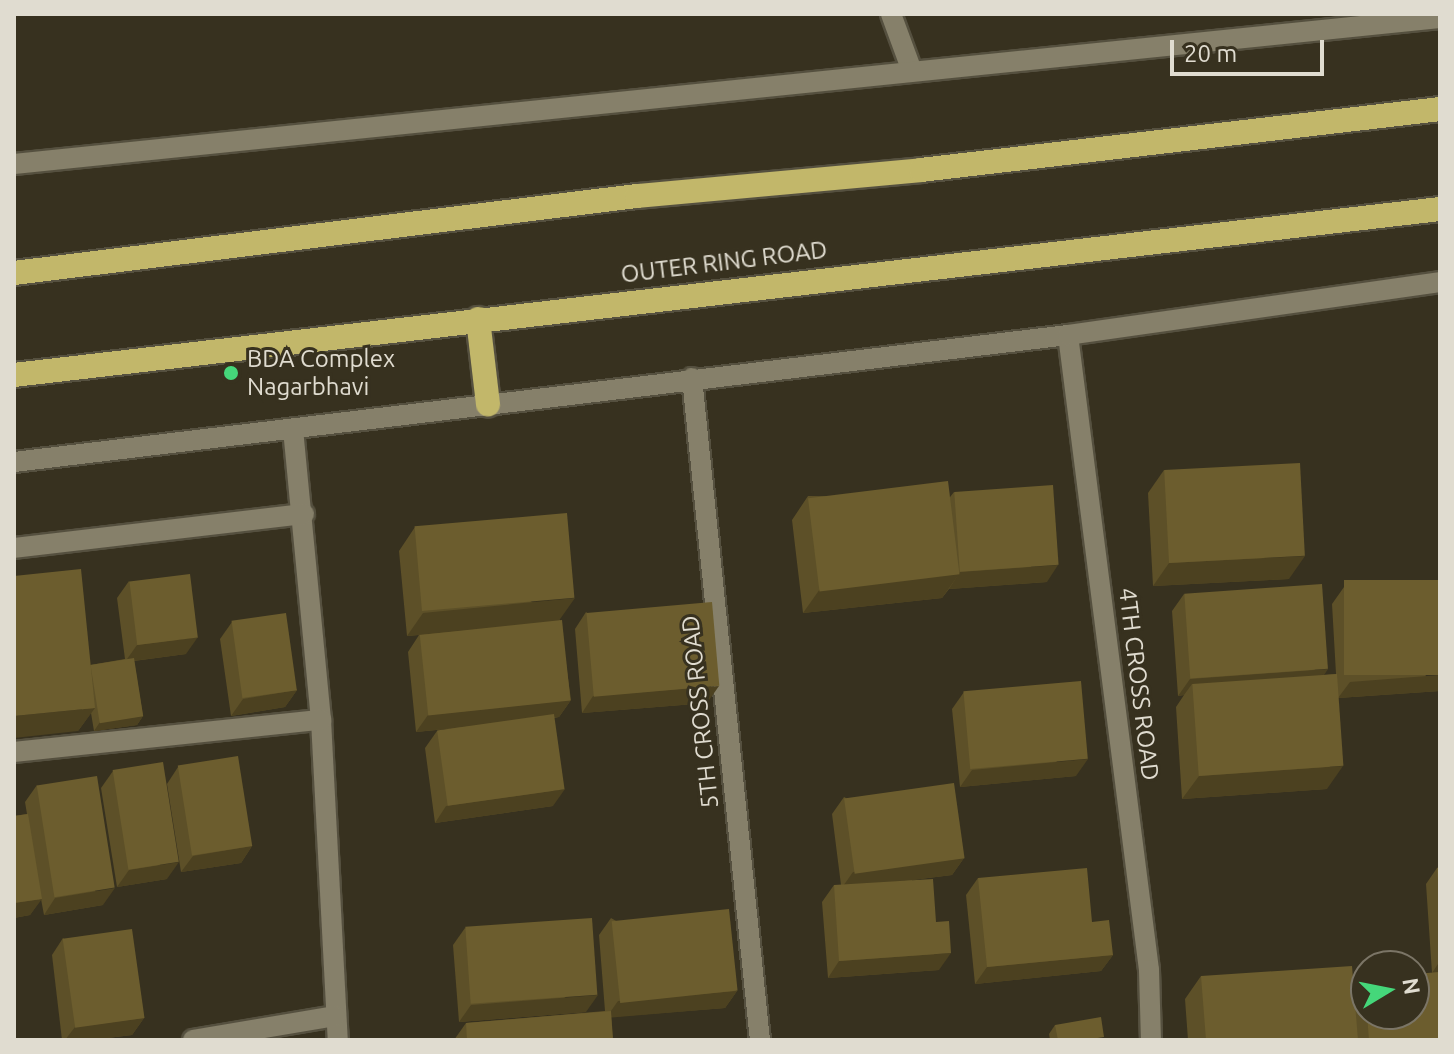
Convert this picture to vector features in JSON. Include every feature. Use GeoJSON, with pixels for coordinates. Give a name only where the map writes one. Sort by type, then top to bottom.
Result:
{"type":"FeatureCollection","features":[{"type":"Feature","properties":{"kind":"highway"},"geometry":{"type":"LineString","coordinates":[[14,273],[637,196],[921,170],[1440,109]]}},
{"type":"Feature","properties":{"kind":"highway","name":"OUTER RING ROAD"},"geometry":{"type":"LineString","coordinates":[[14,375],[1440,209]]}},
{"type":"Feature","properties":{"kind":"highway"},"geometry":{"type":"LineString","coordinates":[[478,319],[488,404]]}},
{"type":"Feature","properties":{"kind":"street"},"geometry":{"type":"LineString","coordinates":[[891,14],[912,71]]}},
{"type":"Feature","properties":{"kind":"street"},"geometry":{"type":"LineString","coordinates":[[14,164],[1440,18]]}},
{"type":"Feature","properties":{"kind":"street"},"geometry":{"type":"LineString","coordinates":[[14,462],[1068,335],[1440,282]]}},
{"type":"Feature","properties":{"kind":"street","name":"4TH CROSS ROAD"},"geometry":{"type":"LineString","coordinates":[[1068,335],[1149,970],[1151,1040]]}},
{"type":"Feature","properties":{"kind":"street","name":"5TH CROSS ROAD"},"geometry":{"type":"LineString","coordinates":[[692,378],[760,1040]]}},
{"type":"Feature","properties":{"kind":"street"},"geometry":{"type":"LineString","coordinates":[[293,429],[304,514],[321,720],[338,1040]]}},
{"type":"Feature","properties":{"kind":"street"},"geometry":{"type":"LineString","coordinates":[[14,548],[304,514]]}},
{"type":"Feature","properties":{"kind":"street"},"geometry":{"type":"LineString","coordinates":[[14,752],[321,720]]}},
{"type":"Feature","properties":{"kind":"street"},"geometry":{"type":"LineString","coordinates":[[193,1040],[335,1016]]}},
{"type":"Feature","properties":{"kind":"building"},"geometry":{"type":"Polygon","coordinates":[[[1300,463],[1305,556],[1169,563],[1164,470],[1300,463]]]}},
{"type":"Feature","properties":{"kind":"building"},"geometry":{"type":"Polygon","coordinates":[[[948,481],[959,574],[820,591],[808,498],[948,481]]]}},
{"type":"Feature","properties":{"kind":"building"},"geometry":{"type":"Polygon","coordinates":[[[1053,485],[1059,565],[960,572],[954,492],[1053,485]]]}},
{"type":"Feature","properties":{"kind":"building"},"geometry":{"type":"Polygon","coordinates":[[[567,513],[574,598],[422,611],[415,526],[567,513]]]}},
{"type":"Feature","properties":{"kind":"building"},"geometry":{"type":"Polygon","coordinates":[[[81,569],[95,708],[14,716],[14,576],[81,569]]]}},
{"type":"Feature","properties":{"kind":"building"},"geometry":{"type":"Polygon","coordinates":[[[190,574],[198,638],[137,645],[129,581],[190,574]]]}},
{"type":"Feature","properties":{"kind":"building"},"geometry":{"type":"Polygon","coordinates":[[[1344,580],[1440,580],[1440,675],[1344,675],[1344,580]]]}},
{"type":"Feature","properties":{"kind":"building"},"geometry":{"type":"Polygon","coordinates":[[[1322,584],[1328,669],[1190,678],[1184,594],[1322,584]]]}},
{"type":"Feature","properties":{"kind":"building"},"geometry":{"type":"Polygon","coordinates":[[[712,602],[719,686],[594,697],[586,613],[712,602]]]}},
{"type":"Feature","properties":{"kind":"building"},"geometry":{"type":"Polygon","coordinates":[[[286,613],[297,690],[242,698],[232,621],[286,613]]]}},
{"type":"Feature","properties":{"kind":"building"},"geometry":{"type":"Polygon","coordinates":[[[562,620],[570,701],[428,716],[420,635],[562,620]]]}},
{"type":"Feature","properties":{"kind":"building"},"geometry":{"type":"Polygon","coordinates":[[[134,658],[143,716],[100,723],[91,665],[134,658]]]}},
{"type":"Feature","properties":{"kind":"building"},"geometry":{"type":"Polygon","coordinates":[[[1337,674],[1343,766],[1199,776],[1192,684],[1337,674]]]}},
{"type":"Feature","properties":{"kind":"building"},"geometry":{"type":"Polygon","coordinates":[[[1081,681],[1088,759],[970,769],[963,691],[1081,681]]]}},
{"type":"Feature","properties":{"kind":"building"},"geometry":{"type":"Polygon","coordinates":[[[554,714],[565,789],[448,806],[437,730],[554,714]]]}},
{"type":"Feature","properties":{"kind":"building"},"geometry":{"type":"Polygon","coordinates":[[[238,756],[252,846],[192,855],[178,766],[238,756]]]}},
{"type":"Feature","properties":{"kind":"building"},"geometry":{"type":"Polygon","coordinates":[[[163,762],[179,862],[128,870],[113,770],[163,762]]]}},
{"type":"Feature","properties":{"kind":"building"},"geometry":{"type":"Polygon","coordinates":[[[97,776],[115,888],[54,897],[37,786],[97,776]]]}},
{"type":"Feature","properties":{"kind":"building"},"geometry":{"type":"Polygon","coordinates":[[[954,783],[965,858],[855,874],[844,798],[954,783]]]}},
{"type":"Feature","properties":{"kind":"building"},"geometry":{"type":"Polygon","coordinates":[[[28,814],[42,899],[14,903],[14,816],[28,814]]]}},
{"type":"Feature","properties":{"kind":"building"},"geometry":{"type":"Polygon","coordinates":[[[1440,867],[1440,906],[1437,868],[1440,867]]]}},
{"type":"Feature","properties":{"kind":"building"},"geometry":{"type":"Polygon","coordinates":[[[1087,868],[1092,922],[1109,920],[1113,955],[987,967],[978,878],[1087,868]]]}},
{"type":"Feature","properties":{"kind":"building"},"geometry":{"type":"Polygon","coordinates":[[[933,879],[936,922],[949,921],[951,953],[839,961],[834,885],[933,879]]]}},
{"type":"Feature","properties":{"kind":"building"},"geometry":{"type":"Polygon","coordinates":[[[729,909],[738,991],[620,1003],[612,921],[729,909]]]}},
{"type":"Feature","properties":{"kind":"building"},"geometry":{"type":"Polygon","coordinates":[[[592,918],[597,995],[471,1004],[465,927],[592,918]]]}},
{"type":"Feature","properties":{"kind":"building"},"geometry":{"type":"Polygon","coordinates":[[[132,929],[145,1018],[75,1028],[63,939],[132,929]]]}},
{"type":"Feature","properties":{"kind":"building"},"geometry":{"type":"Polygon","coordinates":[[[1350,966],[1350,1030],[1357,1030],[1358,1040],[1206,1040],[1201,976],[1350,966]]]}},
{"type":"Feature","properties":{"kind":"building"},"geometry":{"type":"Polygon","coordinates":[[[1440,972],[1440,1040],[1369,1040],[1368,1030],[1430,1030],[1430,973],[1440,972]]]}},
{"type":"Feature","properties":{"kind":"building"},"geometry":{"type":"Polygon","coordinates":[[[611,1011],[613,1040],[467,1040],[466,1023],[611,1011]]]}},
{"type":"Feature","properties":{"kind":"building"},"geometry":{"type":"Polygon","coordinates":[[[1101,1017],[1104,1037],[1058,1040],[1055,1025],[1101,1017]]]}},
{"type":"Feature","properties":{"kind":"place","name":"BDA Complex Nagarbhavi"},"geometry":{"type":"Point","coordinates":[231,373]}}]}
